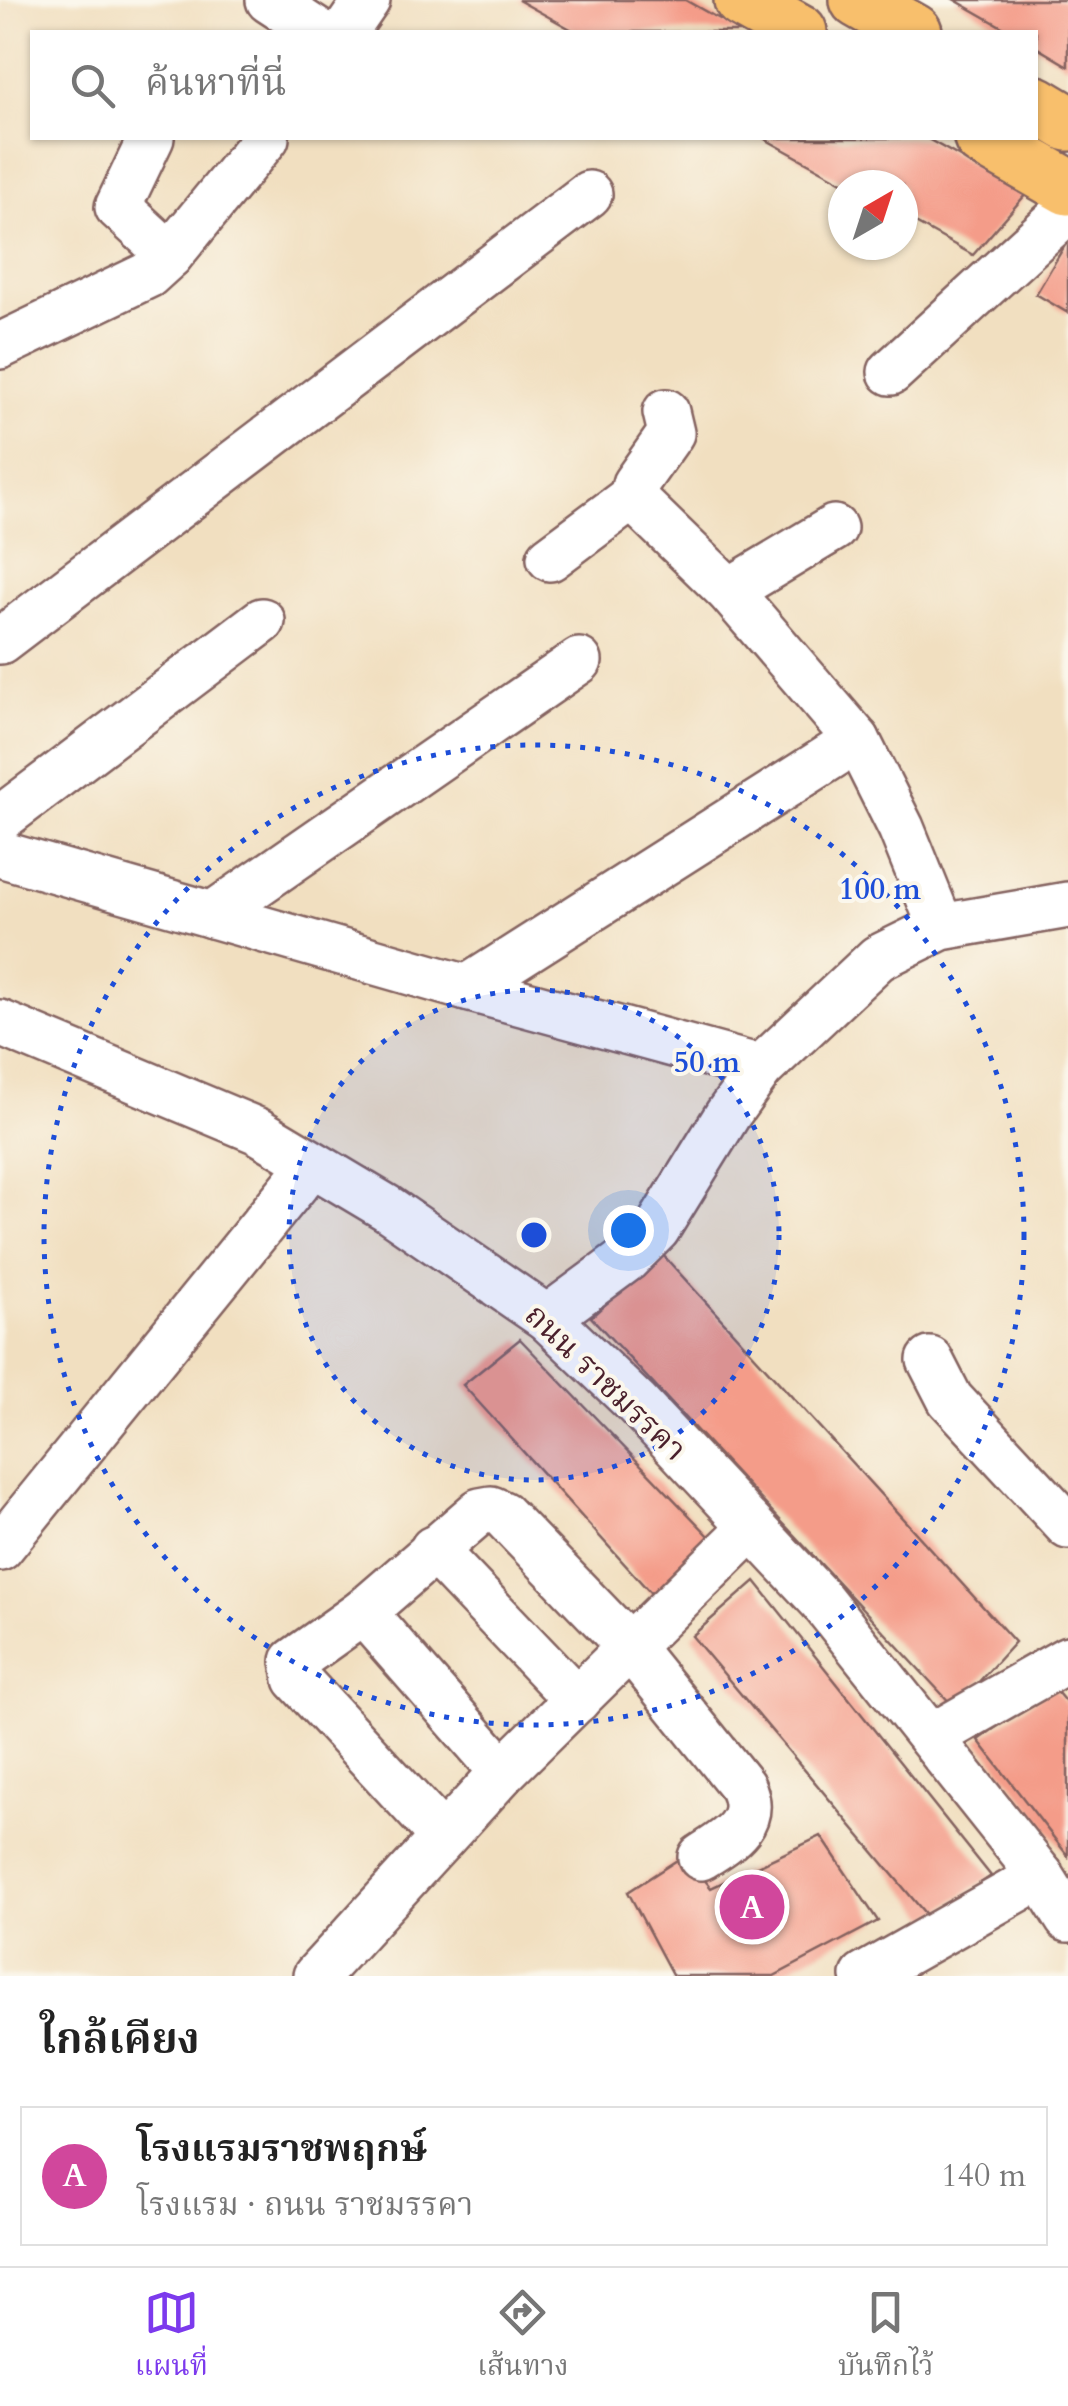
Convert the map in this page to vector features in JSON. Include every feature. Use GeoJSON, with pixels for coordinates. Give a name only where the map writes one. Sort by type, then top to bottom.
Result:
{"type":"FeatureCollection","features":[{"type":"Feature","properties":{"kind":"main road"},"geometry":{"type":"LineString","coordinates":[[742,0],[795,30]]}},
{"type":"Feature","properties":{"kind":"main road"},"geometry":{"type":"LineString","coordinates":[[858,0],[910,30]]}},
{"type":"Feature","properties":{"kind":"main road"},"geometry":{"type":"LineString","coordinates":[[1038,105],[1068,123]]}},
{"type":"Feature","properties":{"kind":"main road"},"geometry":{"type":"LineString","coordinates":[[986,140],[1068,187]]}},
{"type":"Feature","properties":{"kind":"street"},"geometry":{"type":"LineString","coordinates":[[346,30],[367,0]]}},
{"type":"Feature","properties":{"kind":"street"},"geometry":{"type":"LineString","coordinates":[[151,140],[118,206],[170,256]]}},
{"type":"Feature","properties":{"kind":"street"},"geometry":{"type":"LineString","coordinates":[[0,346],[148,275],[170,256],[264,140]]}},
{"type":"Feature","properties":{"kind":"street"},"geometry":{"type":"LineString","coordinates":[[0,641],[589,194]]}},
{"type":"Feature","properties":{"kind":"street"},"geometry":{"type":"LineString","coordinates":[[891,372],[1068,210]]}},
{"type":"Feature","properties":{"kind":"street"},"geometry":{"type":"LineString","coordinates":[[550,558],[632,496],[635,484],[668,441],[671,423],[666,412]]}},
{"type":"Feature","properties":{"kind":"street"},"geometry":{"type":"LineString","coordinates":[[632,496],[729,591],[857,740],[901,828],[941,926]]}},
{"type":"Feature","properties":{"kind":"street"},"geometry":{"type":"LineString","coordinates":[[729,591],[834,528]]}},
{"type":"Feature","properties":{"kind":"street"},"geometry":{"type":"LineString","coordinates":[[0,819],[262,620]]}},
{"type":"Feature","properties":{"kind":"street"},"geometry":{"type":"LineString","coordinates":[[212,915],[579,661]]}},
{"type":"Feature","properties":{"kind":"street"},"geometry":{"type":"LineString","coordinates":[[467,988],[857,740]]}},
{"type":"Feature","properties":{"kind":"street"},"geometry":{"type":"LineString","coordinates":[[0,854],[761,1068]]}},
{"type":"Feature","properties":{"kind":"street"},"geometry":{"type":"LineString","coordinates":[[547,1318],[627,1258],[657,1229],[761,1068],[878,958],[941,926],[1068,905]]}},
{"type":"Feature","properties":{"kind":"street","name":"ถนน ราชมรรคา"},"geometry":{"type":"LineString","coordinates":[[0,1024],[258,1131],[386,1208],[547,1318],[636,1403],[821,1600],[1041,1876],[1068,1919]]}},
{"type":"Feature","properties":{"kind":"street"},"geometry":{"type":"LineString","coordinates":[[0,1548],[312,1164]]}},
{"type":"Feature","properties":{"kind":"street"},"geometry":{"type":"LineString","coordinates":[[930,1360],[950,1400],[1068,1526]]}},
{"type":"Feature","properties":{"kind":"street"},"geometry":{"type":"LineString","coordinates":[[444,1837],[295,1673],[294,1661],[363,1612],[480,1510],[491,1509],[502,1514],[632,1648],[742,1786],[749,1812],[740,1827],[701,1857]]}},
{"type":"Feature","properties":{"kind":"street"},"geometry":{"type":"LineString","coordinates":[[316,1976],[503,1772],[752,1527]]}},
{"type":"Feature","properties":{"kind":"street"},"geometry":{"type":"LineString","coordinates":[[432,1549],[577,1700]]}},
{"type":"Feature","properties":{"kind":"street"},"geometry":{"type":"LineString","coordinates":[[363,1612],[503,1772]]}},
{"type":"Feature","properties":{"kind":"street"},"geometry":{"type":"LineString","coordinates":[[931,1737],[1062,1667]]}},
{"type":"Feature","properties":{"kind":"street"},"geometry":{"type":"LineString","coordinates":[[864,1976],[1041,1876]]}},
{"type":"Feature","properties":{"kind":"building"},"geometry":{"type":"Polygon","coordinates":[[[518,0],[685,0],[738,30],[572,30],[518,0]]]}},
{"type":"Feature","properties":{"kind":"building"},"geometry":{"type":"Polygon","coordinates":[[[955,0],[1068,0],[1068,66],[1038,48],[1038,30],[1008,30],[955,0]]]}},
{"type":"Feature","properties":{"kind":"building"},"geometry":{"type":"Polygon","coordinates":[[[767,140],[930,140],[1026,194],[973,255],[918,224],[918,170],[828,170],[828,174],[767,140]]]}},
{"type":"Feature","properties":{"kind":"building"},"geometry":{"type":"Polygon","coordinates":[[[1068,240],[1068,313],[1036,294],[1068,240]]]}},
{"type":"Feature","properties":{"kind":"building"},"geometry":{"type":"Polygon","coordinates":[[[662,1254],[1015,1642],[955,1708],[591,1317],[662,1254]]]}},
{"type":"Feature","properties":{"kind":"building"},"geometry":{"type":"Polygon","coordinates":[[[520,1339],[711,1538],[658,1601],[463,1385],[520,1339]]]}},
{"type":"Feature","properties":{"kind":"building"},"geometry":{"type":"Polygon","coordinates":[[[755,1581],[991,1876],[929,1918],[692,1636],[755,1581]]]}},
{"type":"Feature","properties":{"kind":"building"},"geometry":{"type":"Polygon","coordinates":[[[1053,1687],[1068,1705],[1068,1856],[978,1740],[1053,1687]]]}},
{"type":"Feature","properties":{"kind":"building"},"geometry":{"type":"Polygon","coordinates":[[[821,1836],[878,1921],[774,1976],[673,1976],[628,1892],[685,1855],[711,1888],[821,1836]]]}},
{"type":"Feature","properties":{"kind":"place","name":"โรงแรมราชพฤกษ์"},"geometry":{"type":"Point","coordinates":[752,1907]}}]}
